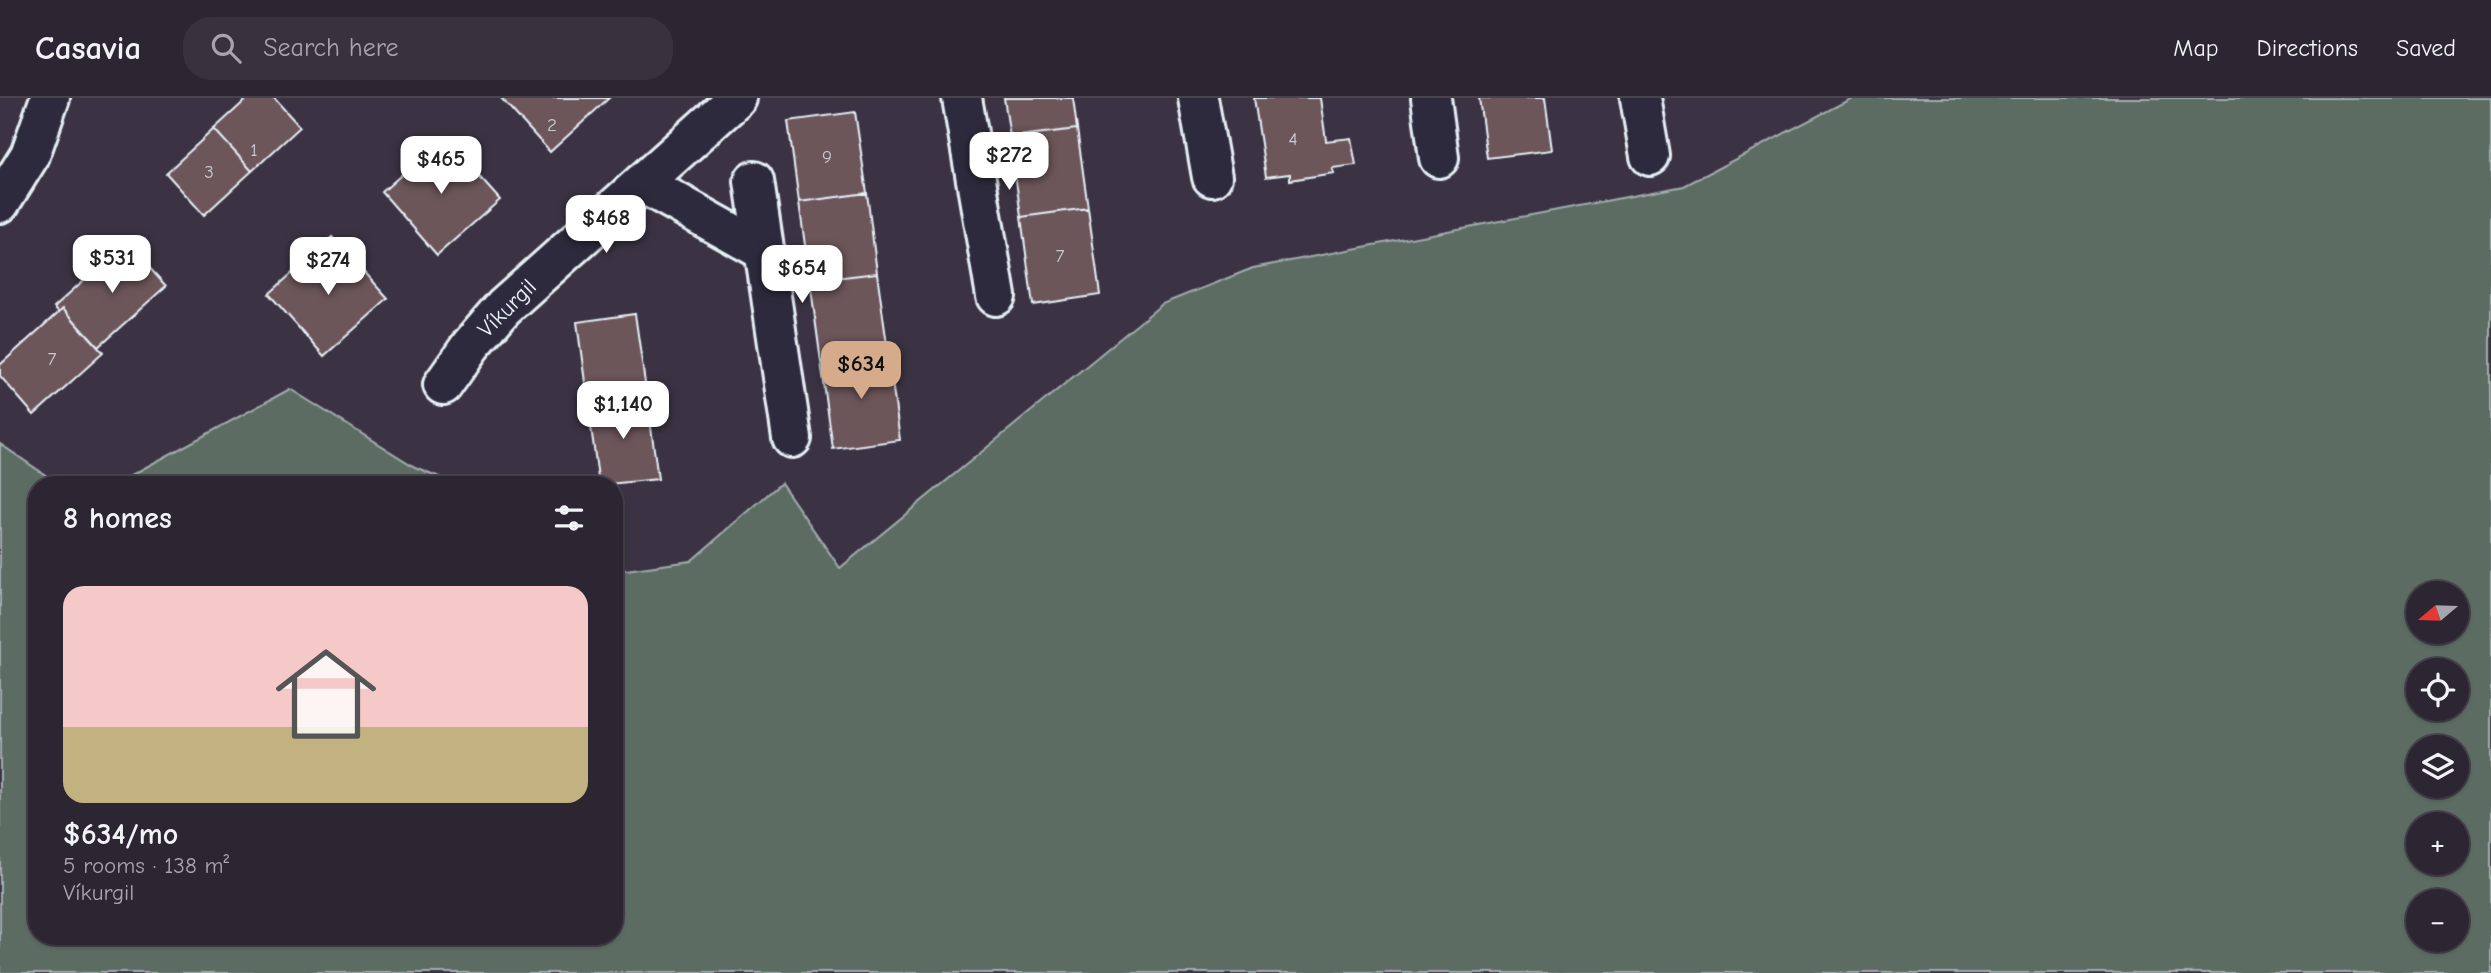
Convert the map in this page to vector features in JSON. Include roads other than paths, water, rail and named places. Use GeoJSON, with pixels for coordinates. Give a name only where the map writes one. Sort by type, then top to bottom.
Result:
{"type":"FeatureCollection","features":[{"type":"Feature","properties":{"kind":"street"},"geometry":{"type":"LineString","coordinates":[[0,203],[30,155],[50,98]]}},
{"type":"Feature","properties":{"kind":"street","name":"Víkurgil"},"geometry":{"type":"LineString","coordinates":[[443,385],[471,345],[504,307],[737,98]]}},
{"type":"Feature","properties":{"kind":"street"},"geometry":{"type":"LineString","coordinates":[[962,98],[996,296]]}},
{"type":"Feature","properties":{"kind":"street"},"geometry":{"type":"LineString","coordinates":[[1198,98],[1212,177]]}},
{"type":"Feature","properties":{"kind":"street"},"geometry":{"type":"LineString","coordinates":[[1431,98],[1439,158]]}},
{"type":"Feature","properties":{"kind":"street"},"geometry":{"type":"LineString","coordinates":[[1640,98],[1650,156]]}},
{"type":"Feature","properties":{"kind":"street"},"geometry":{"type":"LineString","coordinates":[[754,181],[792,438]]}},
{"type":"Feature","properties":{"kind":"street"},"geometry":{"type":"LineString","coordinates":[[642,183],[764,251]]}}]}
